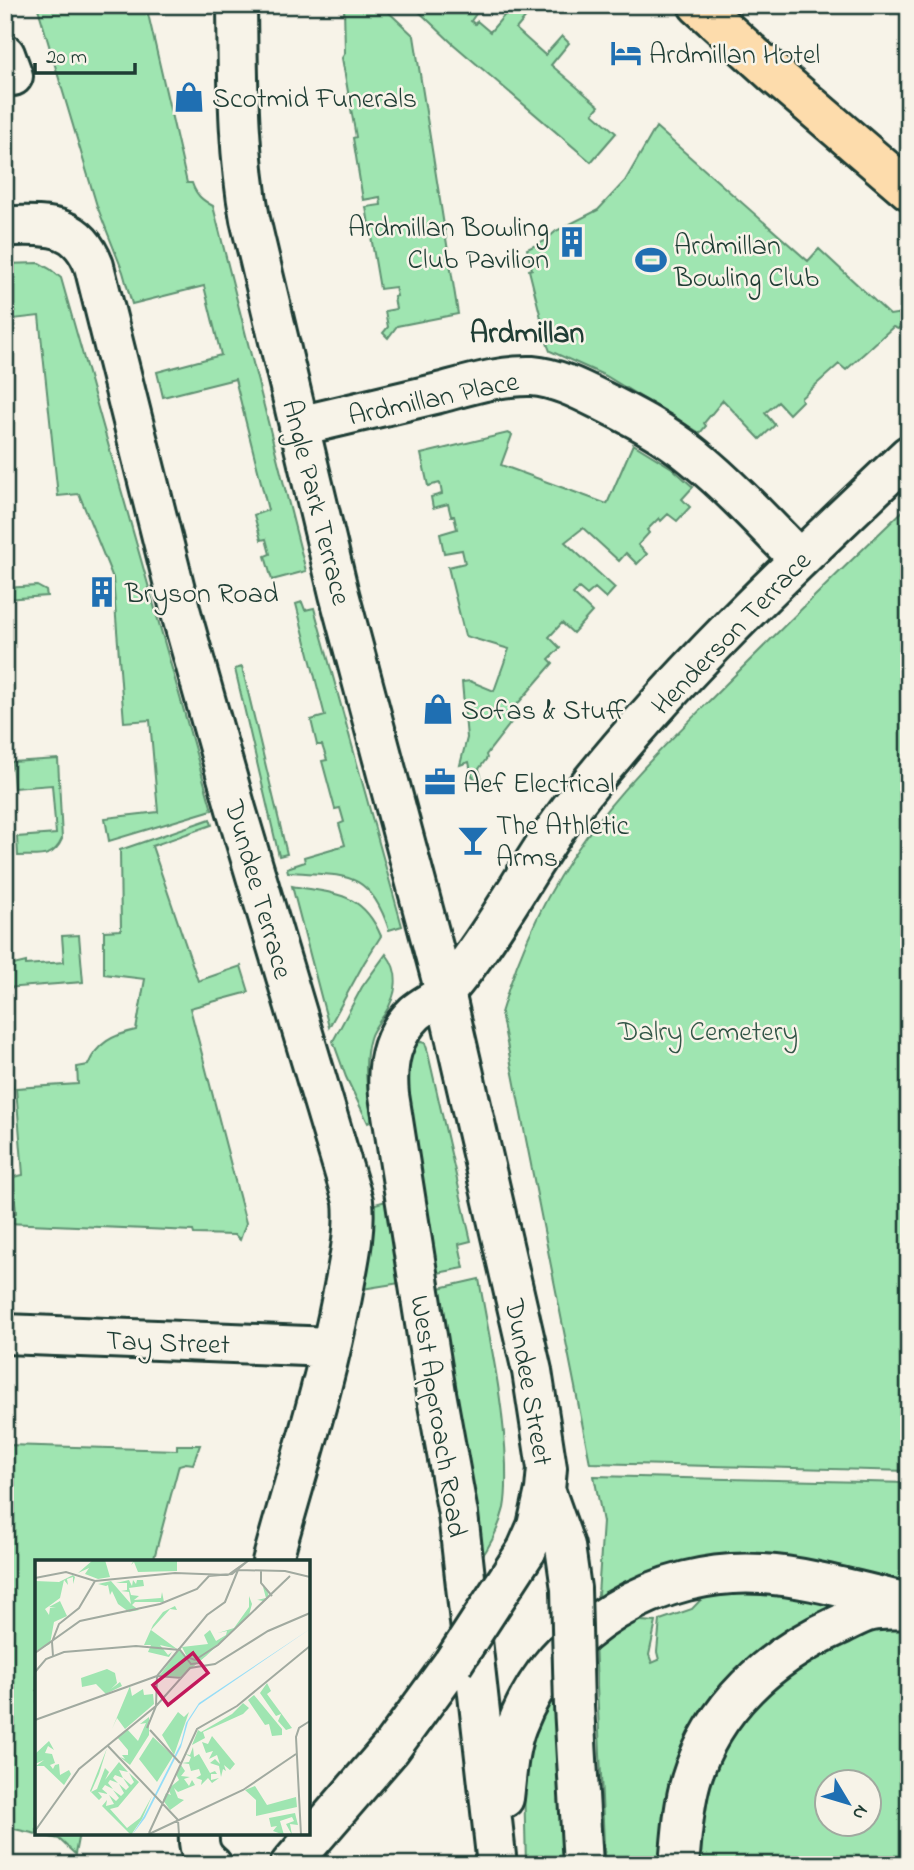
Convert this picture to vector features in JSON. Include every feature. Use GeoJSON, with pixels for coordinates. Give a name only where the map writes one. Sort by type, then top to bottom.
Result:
{"type":"FeatureCollection","features":[{"type":"Feature","properties":{"kind":"main road"},"geometry":{"type":"LineString","coordinates":[[698,5],[909,190]]}},
{"type":"Feature","properties":{"kind":"street","name":"Angle Park Terrace"},"geometry":{"type":"LineString","coordinates":[[237,5],[238,111],[245,194],[250,219],[340,593],[445,992]]}},
{"type":"Feature","properties":{"kind":"street","name":"Dundee Terrace"},"geometry":{"type":"LineString","coordinates":[[12,218],[60,228],[74,236],[90,255],[181,613],[236,809],[354,1201],[355,1218],[349,1258],[331,1347],[273,1560]]}},
{"type":"Feature","properties":{"kind":"street","name":"Ardmillan Place"},"geometry":{"type":"LineString","coordinates":[[299,426],[486,381],[519,376],[547,378],[591,395],[641,421],[682,448],[724,484],[799,559]]}},
{"type":"Feature","properties":{"kind":"street","name":"Henderson Terrace"},"geometry":{"type":"LineString","coordinates":[[445,992],[472,958],[579,796],[637,728],[799,559],[909,455]]}},
{"type":"Feature","properties":{"kind":"street","name":"Dundee Street"},"geometry":{"type":"LineString","coordinates":[[290,1865],[391,1748],[453,1663],[526,1551],[537,1526],[545,1490],[547,1468],[532,1371],[445,992]]}},
{"type":"Feature","properties":{"kind":"street","name":"West Approach Road"},"geometry":{"type":"LineString","coordinates":[[445,992],[415,1013],[400,1033],[391,1053],[387,1076],[425,1328],[458,1514],[497,1864]]}},
{"type":"Feature","properties":{"kind":"street","name":"Tay Street"},"geometry":{"type":"LineString","coordinates":[[5,1334],[331,1347]]}},
{"type":"Feature","properties":{"kind":"street"},"geometry":{"type":"LineString","coordinates":[[545,1490],[565,1546],[571,1589],[583,1865]]}},
{"type":"Feature","properties":{"kind":"street","name":"West Approach Road"},"geometry":{"type":"LineString","coordinates":[[497,1864],[509,1754],[524,1707],[556,1660],[604,1618],[642,1596],[665,1587],[734,1573],[790,1577],[909,1603]]}},
{"type":"Feature","properties":{"kind":"street"},"geometry":{"type":"LineString","coordinates":[[679,1865],[684,1812],[698,1761],[716,1725],[748,1685],[783,1655],[822,1633],[870,1611],[909,1609]]}},
{"type":"Feature","properties":{"kind":"street"},"geometry":{"type":"LineString","coordinates":[[199,1835],[202,1854],[212,1865]]}},
{"type":"Feature","properties":{"kind":"green space"},"geometry":{"type":"Polygon","coordinates":[[[37,5],[146,5],[187,183],[192,183],[200,197],[213,206],[306,571],[272,580],[265,556],[270,554],[266,539],[261,540],[254,515],[268,510],[235,379],[163,397],[157,372],[221,355],[204,286],[132,304],[123,272],[97,206],[37,5]]]}},
{"type":"Feature","properties":{"kind":"green space"},"geometry":{"type":"Polygon","coordinates":[[[344,5],[381,5],[414,36],[458,314],[397,326],[388,338],[383,333],[388,327],[385,311],[396,309],[394,297],[397,296],[395,287],[380,289],[366,207],[381,205],[380,197],[363,200],[353,138],[356,137],[342,58],[345,53],[344,5]]]}},
{"type":"Feature","properties":{"kind":"green space"},"geometry":{"type":"Polygon","coordinates":[[[412,5],[482,5],[471,21],[475,24],[477,21],[490,32],[513,5],[526,5],[532,10],[516,29],[545,55],[562,36],[569,43],[551,65],[599,106],[593,113],[616,133],[591,162],[452,43],[412,5]]]}},
{"type":"Feature","properties":{"kind":"green space"},"geometry":{"type":"Polygon","coordinates":[[[656,127],[808,261],[819,249],[890,315],[902,313],[908,319],[898,329],[893,327],[846,370],[839,364],[801,398],[802,401],[789,414],[778,402],[765,413],[775,425],[760,439],[723,400],[704,423],[706,426],[700,433],[606,376],[550,351],[548,346],[529,270],[532,269],[527,249],[598,210],[625,181],[656,127]]]}},
{"type":"Feature","properties":{"kind":"green space"},"geometry":{"type":"Polygon","coordinates":[[[39,263],[61,278],[212,810],[109,841],[105,818],[158,812],[150,720],[124,722],[113,578],[79,494],[58,496],[39,316],[5,320],[5,264],[39,263]]]}},
{"type":"Feature","properties":{"kind":"green space"},"geometry":{"type":"Polygon","coordinates":[[[508,433],[512,435],[501,465],[607,504],[633,444],[672,468],[693,487],[682,499],[690,507],[677,521],[668,514],[661,521],[659,518],[647,530],[649,533],[638,545],[647,554],[637,564],[626,553],[619,561],[583,528],[565,542],[615,588],[606,598],[595,588],[587,595],[579,588],[573,594],[592,612],[573,633],[562,623],[549,637],[560,648],[549,659],[553,663],[508,715],[513,720],[486,755],[487,758],[479,769],[482,780],[480,783],[472,776],[469,762],[460,765],[467,738],[462,682],[470,681],[494,691],[509,649],[465,636],[448,567],[465,563],[462,550],[444,553],[440,534],[457,529],[454,516],[451,516],[448,504],[433,508],[431,497],[442,494],[440,483],[428,486],[421,454],[508,433]]]}},
{"type":"Feature","properties":{"kind":"green space","name":"Dalry Cemetery"},"geometry":{"type":"Polygon","coordinates":[[[909,505],[909,1471],[590,1463],[501,1013],[508,990],[536,922],[559,878],[618,796],[726,684],[909,505]]]}},
{"type":"Feature","properties":{"kind":"green space"},"geometry":{"type":"Polygon","coordinates":[[[37,586],[46,591],[47,596],[5,599],[5,588],[37,586]]]}},
{"type":"Feature","properties":{"kind":"green space"},"geometry":{"type":"Polygon","coordinates":[[[302,602],[305,610],[314,608],[402,926],[389,930],[373,895],[363,885],[339,876],[288,872],[287,868],[305,862],[304,857],[345,845],[339,824],[344,822],[340,808],[335,809],[322,761],[327,760],[322,745],[317,745],[311,720],[325,716],[296,604],[302,602]]]}},
{"type":"Feature","properties":{"kind":"green space"},"geometry":{"type":"Polygon","coordinates":[[[242,667],[287,854],[279,856],[235,669],[242,667]]]}},
{"type":"Feature","properties":{"kind":"green space"},"geometry":{"type":"Polygon","coordinates":[[[58,759],[62,839],[49,853],[18,856],[17,837],[56,834],[52,785],[14,788],[12,762],[58,759]]]}},
{"type":"Feature","properties":{"kind":"green space"},"geometry":{"type":"Polygon","coordinates":[[[210,819],[212,825],[152,846],[198,981],[241,966],[249,992],[190,1008],[246,1223],[240,1240],[235,1235],[194,1234],[193,1231],[6,1223],[6,1215],[16,1213],[13,1177],[23,1175],[16,1088],[78,1084],[77,1067],[88,1065],[96,1051],[107,1041],[136,1030],[145,979],[104,974],[104,931],[121,930],[120,850],[210,819]]]}},
{"type":"Feature","properties":{"kind":"green space"},"geometry":{"type":"Polygon","coordinates":[[[292,886],[334,893],[356,903],[365,910],[381,936],[329,1027],[292,886]]]}},
{"type":"Feature","properties":{"kind":"green space"},"geometry":{"type":"Polygon","coordinates":[[[79,935],[83,982],[5,988],[5,967],[26,962],[26,965],[64,962],[62,936],[79,935]]]}},
{"type":"Feature","properties":{"kind":"green space"},"geometry":{"type":"Polygon","coordinates":[[[386,954],[394,969],[395,984],[392,1000],[372,1032],[368,1048],[366,1080],[372,1121],[368,1123],[346,1077],[333,1041],[362,987],[386,954]]]}},
{"type":"Feature","properties":{"kind":"green space"},"geometry":{"type":"Polygon","coordinates":[[[417,1043],[425,1043],[427,1049],[471,1241],[459,1244],[464,1268],[432,1274],[406,1094],[407,1065],[417,1043]]]}},
{"type":"Feature","properties":{"kind":"green space"},"geometry":{"type":"Polygon","coordinates":[[[10,1057],[13,1088],[5,1088],[5,1058],[10,1057]]]}},
{"type":"Feature","properties":{"kind":"green space"},"geometry":{"type":"Polygon","coordinates":[[[386,1201],[400,1283],[362,1289],[360,1273],[375,1204],[386,1201]]]}},
{"type":"Feature","properties":{"kind":"green space"},"geometry":{"type":"Polygon","coordinates":[[[479,1279],[499,1395],[505,1442],[506,1481],[500,1522],[479,1561],[435,1289],[479,1279]]]}},
{"type":"Feature","properties":{"kind":"green space"},"geometry":{"type":"Polygon","coordinates":[[[7,1445],[177,1450],[177,1445],[200,1445],[193,1464],[179,1465],[154,1560],[35,1560],[35,1834],[5,1827],[5,1505],[11,1503],[6,1491],[4,1467],[7,1445]]]}},
{"type":"Feature","properties":{"kind":"green space"},"geometry":{"type":"Polygon","coordinates":[[[594,1476],[909,1483],[909,1582],[770,1559],[597,1610],[603,1522],[594,1476]]]}},
{"type":"Feature","properties":{"kind":"green space"},"geometry":{"type":"Polygon","coordinates":[[[711,1589],[860,1599],[777,1641],[667,1865],[605,1865],[595,1642],[625,1620],[656,1622],[649,1655],[652,1663],[659,1660],[657,1652],[660,1620],[692,1609],[711,1589]]]}},
{"type":"Feature","properties":{"kind":"green space"},"geometry":{"type":"Polygon","coordinates":[[[909,1627],[909,1865],[693,1865],[704,1782],[739,1716],[779,1674],[876,1628],[909,1627]]]}},
{"type":"Feature","properties":{"kind":"green space"},"geometry":{"type":"Polygon","coordinates":[[[562,1676],[574,1865],[526,1865],[524,1782],[529,1742],[562,1676]]]}},
{"type":"Feature","properties":{"kind":"green space"},"geometry":{"type":"Polygon","coordinates":[[[41,1835],[79,1835],[75,1854],[59,1839],[41,1835]]]}},
{"type":"Feature","properties":{"kind":"place","name":"Ardmillan Hotel"},"geometry":{"type":"Point","coordinates":[626,53]}},
{"type":"Feature","properties":{"kind":"place","name":"Scotmid Funerals"},"geometry":{"type":"Point","coordinates":[189,97]}},
{"type":"Feature","properties":{"kind":"place","name":"Ardmillan Bowling Club Pavilion"},"geometry":{"type":"Point","coordinates":[572,242]}},
{"type":"Feature","properties":{"kind":"place","name":"Ardmillan Bowling Club"},"geometry":{"type":"Point","coordinates":[651,260]}},
{"type":"Feature","properties":{"kind":"place","name":"Bryson Road"},"geometry":{"type":"Point","coordinates":[102,592]}},
{"type":"Feature","properties":{"kind":"place","name":"Sofas & Stuff"},"geometry":{"type":"Point","coordinates":[438,709]}},
{"type":"Feature","properties":{"kind":"place","name":"Aef Electrical"},"geometry":{"type":"Point","coordinates":[440,782]}},
{"type":"Feature","properties":{"kind":"place","name":"The Athletic Arms"},"geometry":{"type":"Point","coordinates":[473,840]}},
{"type":"Feature","properties":{"kind":"district","name":"Ardmillan"},"geometry":{"type":"Point","coordinates":[527,332]}}]}
